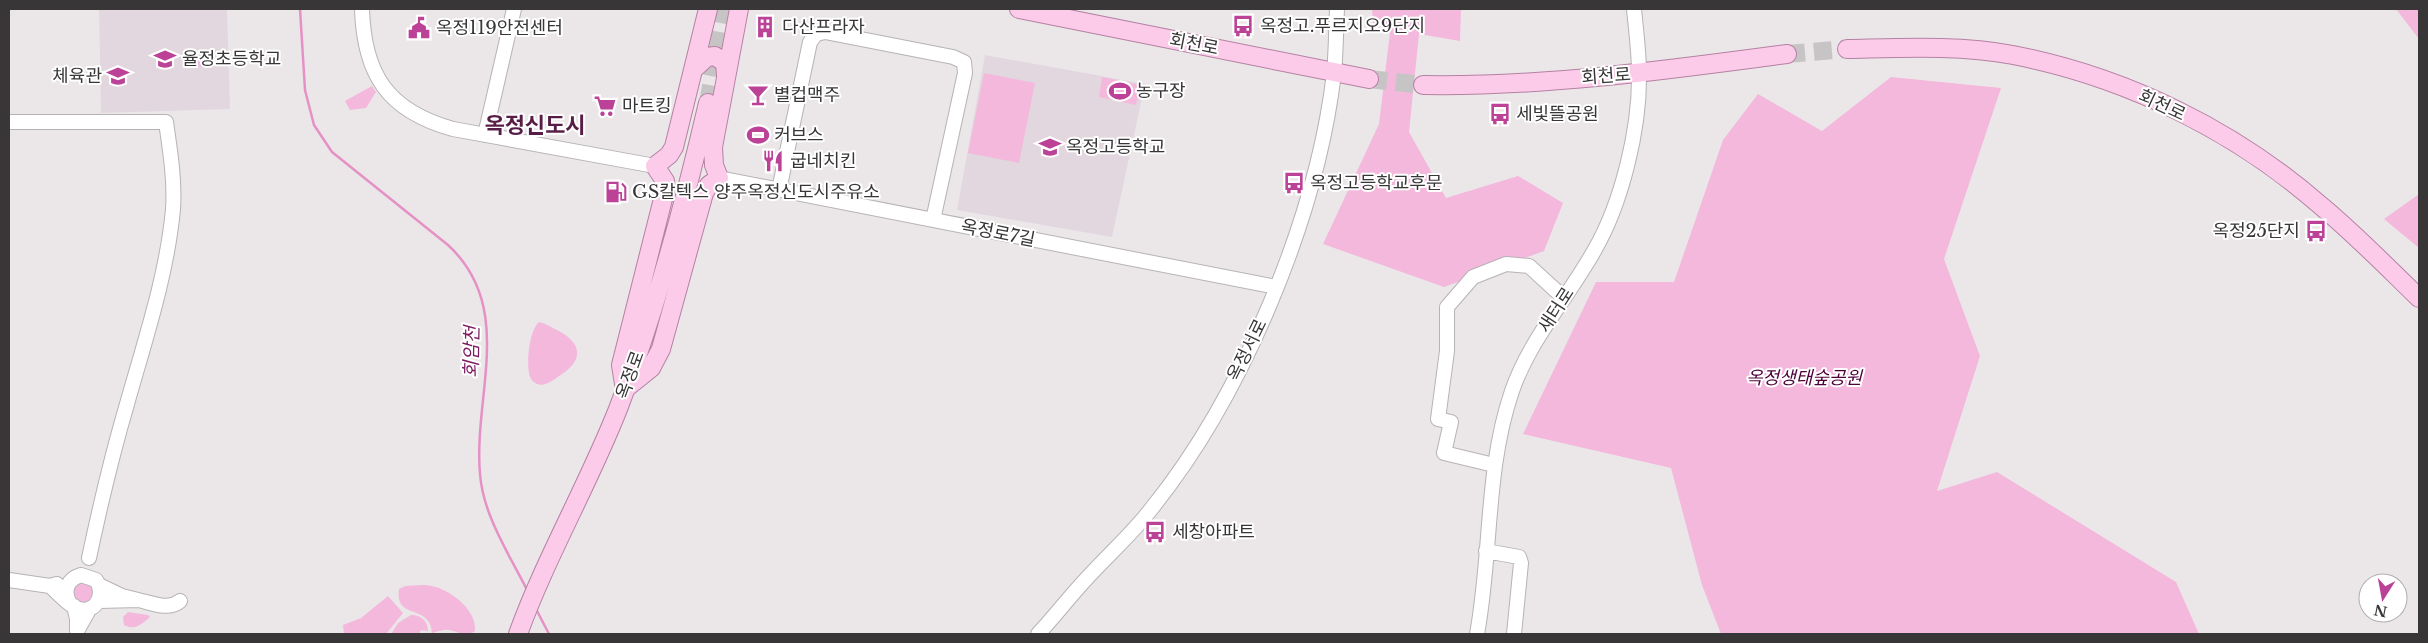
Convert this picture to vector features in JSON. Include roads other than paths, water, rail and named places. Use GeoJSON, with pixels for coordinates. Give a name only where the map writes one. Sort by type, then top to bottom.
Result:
{"type":"FeatureCollection","features":[{"type":"Feature","properties":{"kind":"main road"},"geometry":{"type":"LineString","coordinates":[[625,390],[621,365],[708,9]]}},
{"type":"Feature","properties":{"kind":"main road"},"geometry":{"type":"LineString","coordinates":[[625,390],[651,368],[661,348],[704,193],[739,9]]}},
{"type":"Feature","properties":{"kind":"main road","name":"회천로"},"geometry":{"type":"LineString","coordinates":[[1019,9],[1369,79]]}},
{"type":"Feature","properties":{"kind":"main road","name":"회천로"},"geometry":{"type":"LineString","coordinates":[[1847,49],[1928,47],[2012,55],[2062,66],[2162,102],[2209,128],[2283,176],[2319,204],[2419,298]]}},
{"type":"Feature","properties":{"kind":"main road","name":"회천로"},"geometry":{"type":"LineString","coordinates":[[1423,85],[1506,84],[1640,73],[1787,54]]}},
{"type":"Feature","properties":{"kind":"main road"},"geometry":{"type":"LineString","coordinates":[[692,70],[707,57],[715,56],[725,63],[726,76]]}},
{"type":"Feature","properties":{"kind":"main road","name":"옥정로"},"geometry":{"type":"LineString","coordinates":[[518,634],[552,553],[618,410],[677,226],[708,103]]}},
{"type":"Feature","properties":{"kind":"main road"},"geometry":{"type":"LineString","coordinates":[[666,187],[664,178],[655,166],[670,155],[674,147]]}},
{"type":"Feature","properties":{"kind":"main road"},"geometry":{"type":"LineString","coordinates":[[704,193],[709,185],[720,178],[714,165],[712,148]]}},
{"type":"Feature","properties":{"kind":"street"},"geometry":{"type":"LineString","coordinates":[[362,9],[367,51],[375,74],[393,98],[411,114],[430,123],[485,135],[655,166]]}},
{"type":"Feature","properties":{"kind":"street"},"geometry":{"type":"LineString","coordinates":[[485,135],[514,9]]}},
{"type":"Feature","properties":{"kind":"street","name":"옥정서로"},"geometry":{"type":"LineString","coordinates":[[1038,634],[1152,509],[1177,475],[1209,425],[1258,332],[1308,199],[1329,109],[1334,72],[1337,9]]}},
{"type":"Feature","properties":{"kind":"street","name":"새터로"},"geometry":{"type":"LineString","coordinates":[[1477,634],[1498,438],[1529,351],[1595,250],[1616,200],[1634,140],[1640,73],[1634,9]]}},
{"type":"Feature","properties":{"kind":"street"},"geometry":{"type":"LineString","coordinates":[[779,190],[812,37],[820,32],[843,35],[953,57],[964,62],[964,79],[933,220]]}},
{"type":"Feature","properties":{"kind":"street"},"geometry":{"type":"LineString","coordinates":[[9,122],[166,122],[171,164],[173,208],[162,274],[150,326],[110,463],[89,558],[66,591],[77,618],[76,633]]}},
{"type":"Feature","properties":{"kind":"street","name":"옥정로7길"},"geometry":{"type":"LineString","coordinates":[[720,178],[1276,287]]}},
{"type":"Feature","properties":{"kind":"street"},"geometry":{"type":"LineString","coordinates":[[1494,465],[1444,453],[1451,422],[1438,419],[1447,351],[1447,307],[1473,277],[1506,264],[1529,266],[1564,298]]}},
{"type":"Feature","properties":{"kind":"street"},"geometry":{"type":"LineString","coordinates":[[1486,551],[1512,554],[1519,557],[1521,563],[1514,634]]}},
{"type":"Feature","properties":{"kind":"street"},"geometry":{"type":"LineString","coordinates":[[76,633],[95,604],[96,581],[89,558]]}},
{"type":"Feature","properties":{"kind":"street"},"geometry":{"type":"LineString","coordinates":[[9,580],[50,586],[81,575],[122,596],[167,607],[174,606],[180,601]]}},
{"type":"Feature","properties":{"kind":"street"},"geometry":{"type":"LineString","coordinates":[[50,586],[79,609],[95,604],[138,600]]}},
{"type":"Feature","properties":{"kind":"waterway","name":"회암천"},"geometry":{"type":"LineString","coordinates":[[300,9],[305,90],[314,125],[332,152],[448,245],[469,270],[481,296],[486,324],[487,354],[479,444],[482,489],[491,519],[527,590]]}},
{"type":"Feature","properties":{"kind":"waterway","name":"회암천"},"geometry":{"type":"LineString","coordinates":[[536,609],[549,634]]}},
{"type":"Feature","properties":{"kind":"tunnel"},"geometry":{"type":"LineString","coordinates":[[708,103],[725,9]]}},
{"type":"Feature","properties":{"kind":"tunnel"},"geometry":{"type":"LineString","coordinates":[[1787,54],[1847,49]]}},
{"type":"Feature","properties":{"kind":"tunnel"},"geometry":{"type":"LineString","coordinates":[[1369,79],[1423,85]]}},
{"type":"Feature","properties":{"kind":"place","name":"옥정고.푸르지오9단지"},"geometry":{"type":"Point","coordinates":[1243,26]}},
{"type":"Feature","properties":{"kind":"place","name":"다산프라자"},"geometry":{"type":"Point","coordinates":[765,27]}},
{"type":"Feature","properties":{"kind":"place","name":"옥정119안전센터"},"geometry":{"type":"Point","coordinates":[419,28]}},
{"type":"Feature","properties":{"kind":"place","name":"율정초등학교"},"geometry":{"type":"Point","coordinates":[165,59]}},
{"type":"Feature","properties":{"kind":"place","name":"체육관"},"geometry":{"type":"Point","coordinates":[118,76]}},
{"type":"Feature","properties":{"kind":"place","name":"농구장"},"geometry":{"type":"Point","coordinates":[1120,91]}},
{"type":"Feature","properties":{"kind":"place","name":"별컵맥주"},"geometry":{"type":"Point","coordinates":[758,95]}},
{"type":"Feature","properties":{"kind":"place","name":"마트킹"},"geometry":{"type":"Point","coordinates":[605,106]}},
{"type":"Feature","properties":{"kind":"place","name":"세빛뜰공원"},"geometry":{"type":"Point","coordinates":[1500,114]}},
{"type":"Feature","properties":{"kind":"place","name":"커브스"},"geometry":{"type":"Point","coordinates":[758,135]}},
{"type":"Feature","properties":{"kind":"place","name":"옥정고등학교"},"geometry":{"type":"Point","coordinates":[1050,147]}},
{"type":"Feature","properties":{"kind":"place","name":"굽네치킨"},"geometry":{"type":"Point","coordinates":[773,161]}},
{"type":"Feature","properties":{"kind":"place","name":"옥정고등학교후문"},"geometry":{"type":"Point","coordinates":[1294,183]}},
{"type":"Feature","properties":{"kind":"place","name":"GS칼텍스 양주옥정신도시주유소"},"geometry":{"type":"Point","coordinates":[616,192]}},
{"type":"Feature","properties":{"kind":"place","name":"옥정25단지"},"geometry":{"type":"Point","coordinates":[2316,231]}},
{"type":"Feature","properties":{"kind":"place","name":"세창아파트"},"geometry":{"type":"Point","coordinates":[1155,532]}},
{"type":"Feature","properties":{"kind":"district","name":"옥정신도시"},"geometry":{"type":"Point","coordinates":[535,125]}},
{"type":"Feature","properties":{"kind":"park label","name":"옥정생태숲공원"},"geometry":{"type":"Point","coordinates":[1804,378]}}]}
